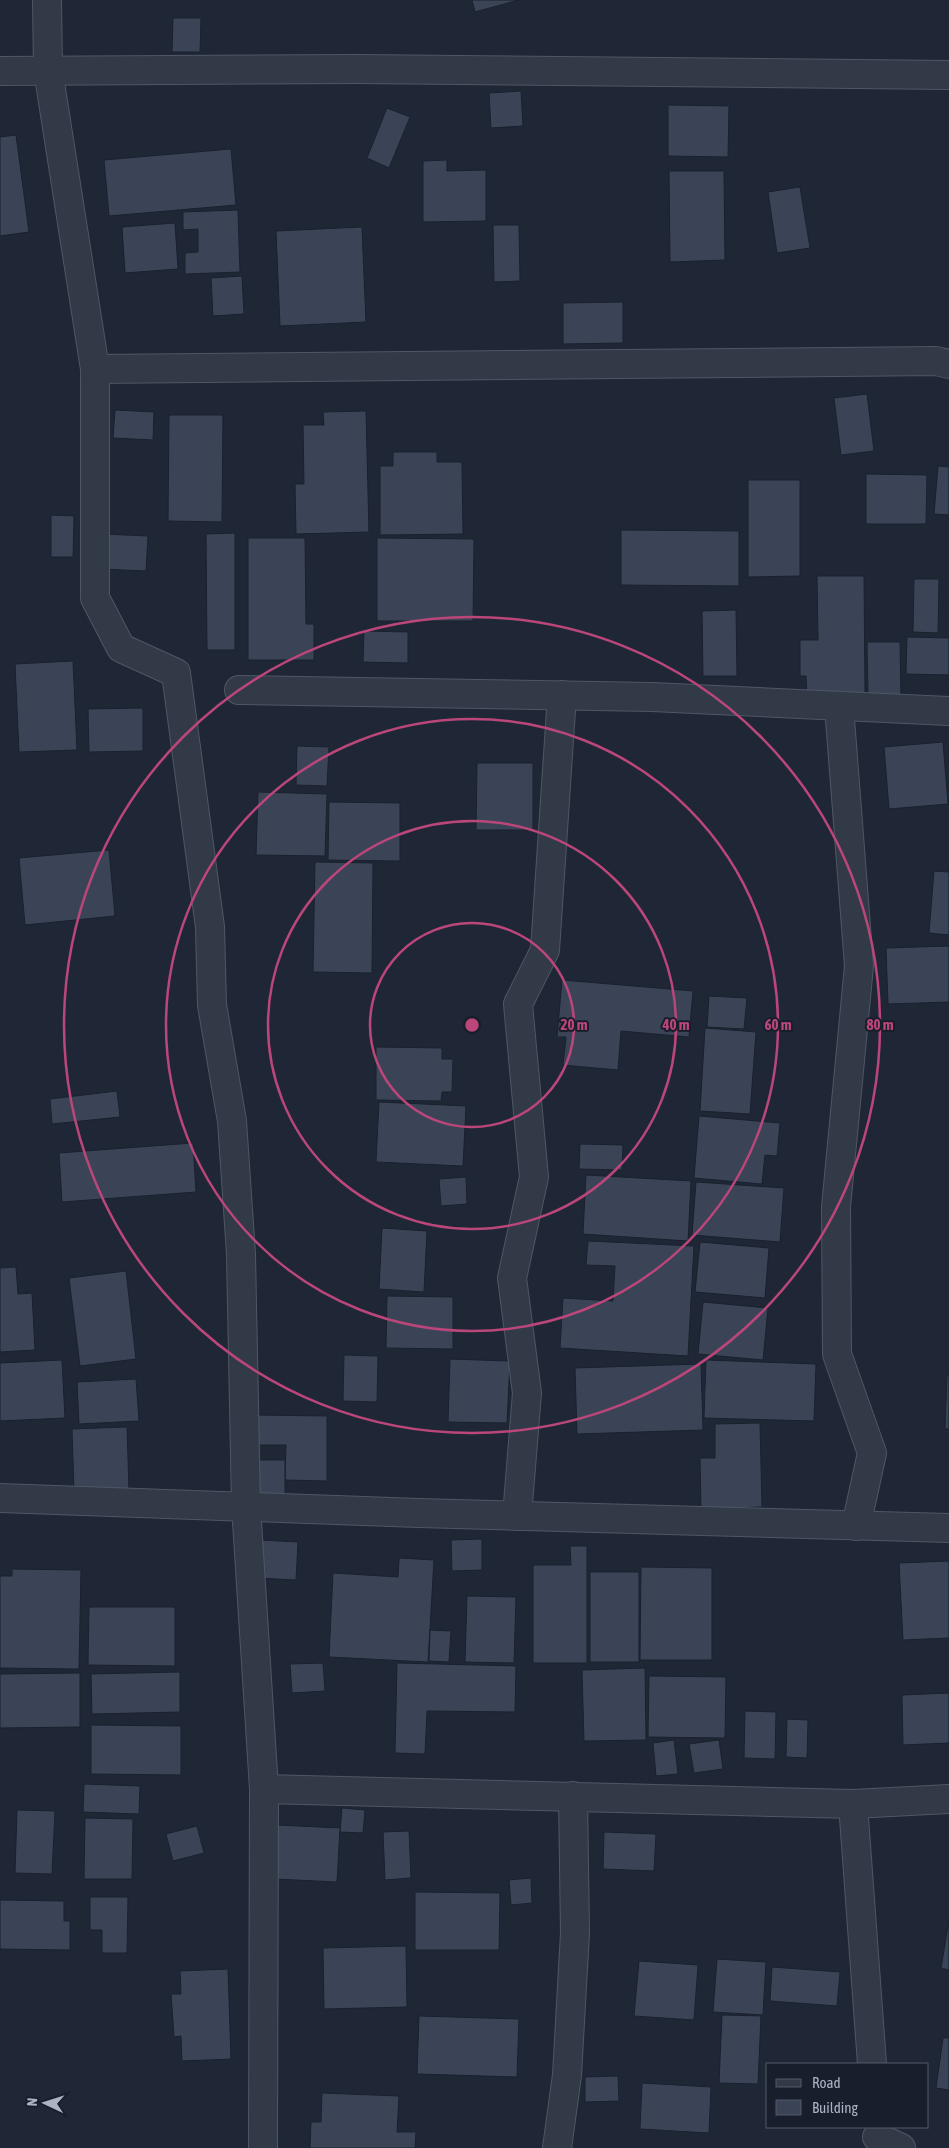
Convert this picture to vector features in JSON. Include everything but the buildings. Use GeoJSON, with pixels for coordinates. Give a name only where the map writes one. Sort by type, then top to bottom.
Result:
{"type":"FeatureCollection","features":[{"type":"Feature","properties":{"kind":"street"},"geometry":{"type":"LineString","coordinates":[[47,0],[48,70],[95,369],[95,598],[121,648],[176,673],[210,927],[212,1004],[232,1121],[241,1254],[246,1506],[264,1789],[263,2148]]}},
{"type":"Feature","properties":{"kind":"street"},"geometry":{"type":"LineString","coordinates":[[0,71],[368,69],[949,75]]}},
{"type":"Feature","properties":{"kind":"street"},"geometry":{"type":"LineString","coordinates":[[95,369],[936,361],[949,364]]}},
{"type":"Feature","properties":{"kind":"street"},"geometry":{"type":"LineString","coordinates":[[240,690],[662,697],[949,711]]}},
{"type":"Feature","properties":{"kind":"street"},"geometry":{"type":"LineString","coordinates":[[517,1516],[527,1393],[512,1278],[534,1177],[518,1004],[544,950],[562,695]]}},
{"type":"Feature","properties":{"kind":"street"},"geometry":{"type":"LineString","coordinates":[[839,706],[859,966],[836,1207],[837,1354],[872,1453],[856,1526]]}},
{"type":"Feature","properties":{"kind":"street"},"geometry":{"type":"LineString","coordinates":[[0,1498],[517,1516],[949,1528]]}},
{"type":"Feature","properties":{"kind":"street"},"geometry":{"type":"LineString","coordinates":[[264,1789],[853,1804],[949,1799]]}},
{"type":"Feature","properties":{"kind":"street"},"geometry":{"type":"LineString","coordinates":[[557,2148],[567,2075],[575,1933],[573,1796]]}},
{"type":"Feature","properties":{"kind":"street"},"geometry":{"type":"LineString","coordinates":[[853,1804],[872,2063]]}}]}
